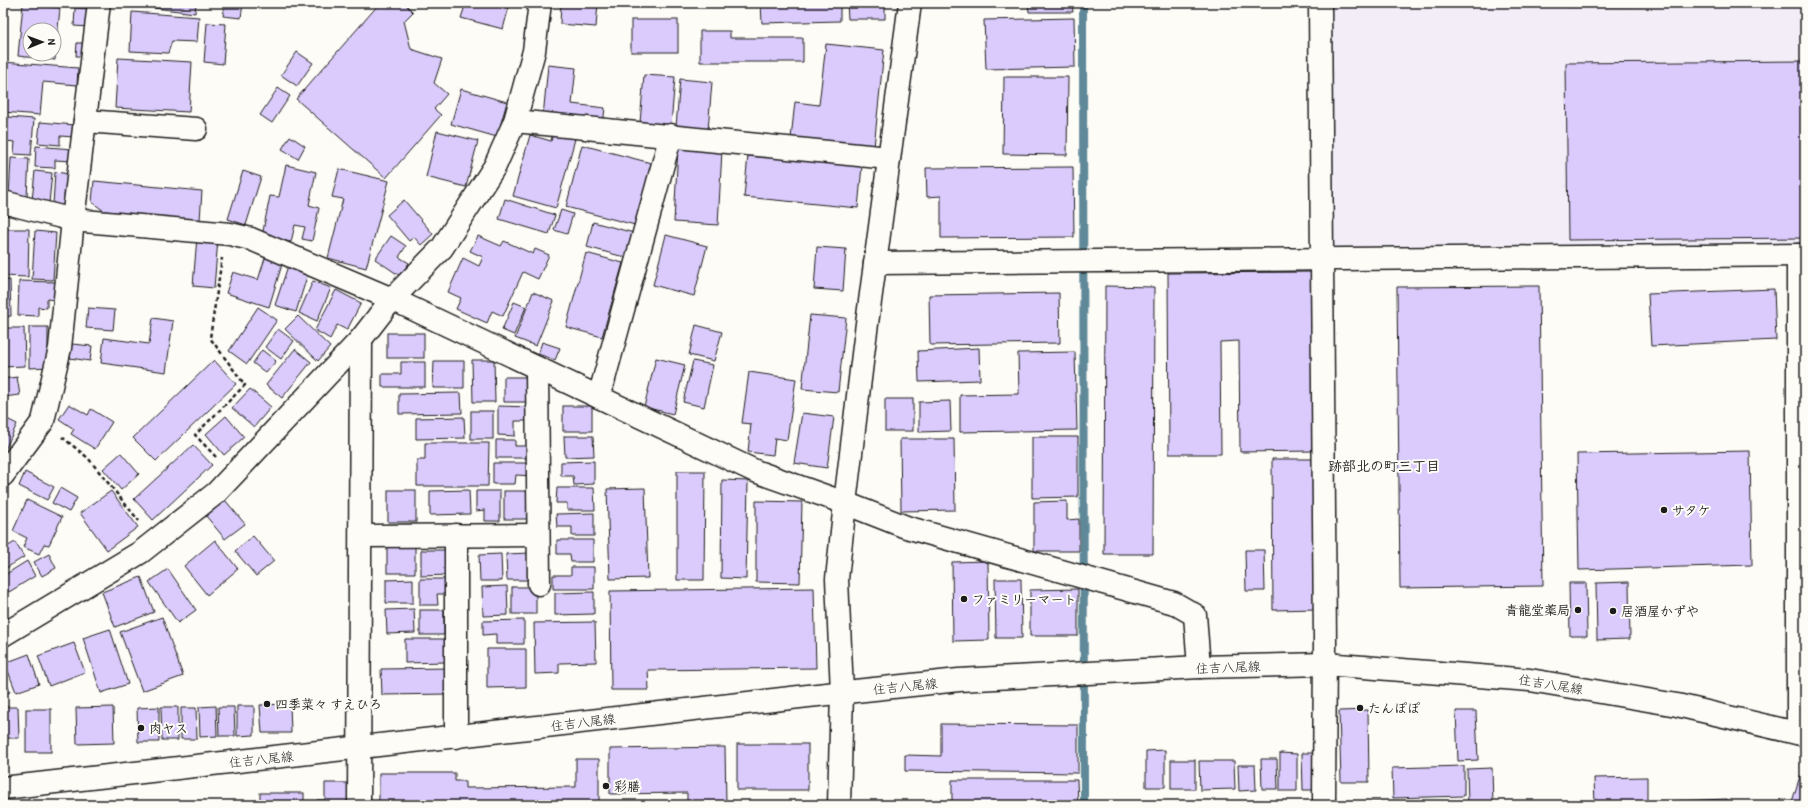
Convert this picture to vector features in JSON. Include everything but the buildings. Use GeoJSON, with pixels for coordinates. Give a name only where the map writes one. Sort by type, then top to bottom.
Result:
{"type":"FeatureCollection","features":[{"type":"Feature","properties":{"kind":"street"},"geometry":{"type":"LineString","coordinates":[[3,476],[42,421],[60,348],[73,220],[99,3]]}},
{"type":"Feature","properties":{"kind":"street"},"geometry":{"type":"LineString","coordinates":[[3,636],[141,552],[216,493],[361,339],[392,299],[442,248],[494,166],[515,121],[534,51],[540,3]]}},
{"type":"Feature","properties":{"kind":"street"},"geometry":{"type":"LineString","coordinates":[[840,805],[842,692],[837,579],[875,263],[910,3]]}},
{"type":"Feature","properties":{"kind":"street"},"geometry":{"type":"LineString","coordinates":[[1320,3],[1323,259],[1325,664],[1324,805]]}},
{"type":"Feature","properties":{"kind":"street"},"geometry":{"type":"LineString","coordinates":[[85,121],[196,129]]}},
{"type":"Feature","properties":{"kind":"street"},"geometry":{"type":"LineString","coordinates":[[515,121],[671,135],[889,158]]}},
{"type":"Feature","properties":{"kind":"street"},"geometry":{"type":"LineString","coordinates":[[600,397],[671,135]]}},
{"type":"Feature","properties":{"kind":"street"},"geometry":{"type":"LineString","coordinates":[[3,202],[73,220],[225,234],[251,239],[392,299],[755,471],[845,503],[906,527],[1174,603],[1195,615],[1199,667]]}},
{"type":"Feature","properties":{"kind":"street"},"geometry":{"type":"LineString","coordinates":[[875,263],[1802,255],[1801,734]]}},
{"type":"Feature","properties":{"kind":"street"},"geometry":{"type":"LineString","coordinates":[[359,805],[361,339]]}},
{"type":"Feature","properties":{"kind":"street"},"geometry":{"type":"LineString","coordinates":[[537,368],[539,584]]}},
{"type":"Feature","properties":{"kind":"street"},"geometry":{"type":"LineString","coordinates":[[456,535],[456,737]]}},
{"type":"Feature","properties":{"kind":"street"},"geometry":{"type":"LineString","coordinates":[[361,536],[538,536]]}},
{"type":"Feature","properties":{"kind":"street","name":"住吉八尾線"},"geometry":{"type":"LineString","coordinates":[[3,788],[842,692],[959,680],[1199,667],[1325,664],[1530,680],[1677,705],[1801,734]]}},
{"type":"Feature","properties":{"kind":"path"},"geometry":{"type":"LineString","coordinates":[[225,234],[210,338],[245,385],[195,435],[233,475]]}},
{"type":"Feature","properties":{"kind":"path"},"geometry":{"type":"LineString","coordinates":[[42,421],[88,458],[155,541]]}},
{"type":"Feature","properties":{"kind":"shaded area"},"geometry":{"type":"Polygon","coordinates":[[[1329,3],[1805,3],[1805,255],[1329,247],[1329,3]]]}},
{"type":"Feature","properties":{"kind":"waterway"},"geometry":{"type":"LineString","coordinates":[[1083,3],[1084,805]]}},
{"type":"Feature","properties":{"kind":"place","name":"サタケ"},"geometry":{"type":"Point","coordinates":[1664,510]}},
{"type":"Feature","properties":{"kind":"place","name":"ファミリーマート"},"geometry":{"type":"Point","coordinates":[964,599]}},
{"type":"Feature","properties":{"kind":"place","name":"青龍堂薬局"},"geometry":{"type":"Point","coordinates":[1578,610]}},
{"type":"Feature","properties":{"kind":"place","name":"居酒屋かずや"},"geometry":{"type":"Point","coordinates":[1613,611]}},
{"type":"Feature","properties":{"kind":"place","name":"四季菜々 すえひろ"},"geometry":{"type":"Point","coordinates":[267,704]}},
{"type":"Feature","properties":{"kind":"place","name":"たんぽぽ"},"geometry":{"type":"Point","coordinates":[1360,708]}},
{"type":"Feature","properties":{"kind":"place","name":"肉ヤス"},"geometry":{"type":"Point","coordinates":[141,728]}},
{"type":"Feature","properties":{"kind":"place","name":"彩膳"},"geometry":{"type":"Point","coordinates":[606,786]}},
{"type":"Feature","properties":{"kind":"district","name":"跡部北の町三丁目"},"geometry":{"type":"Point","coordinates":[1384,465]}}]}
